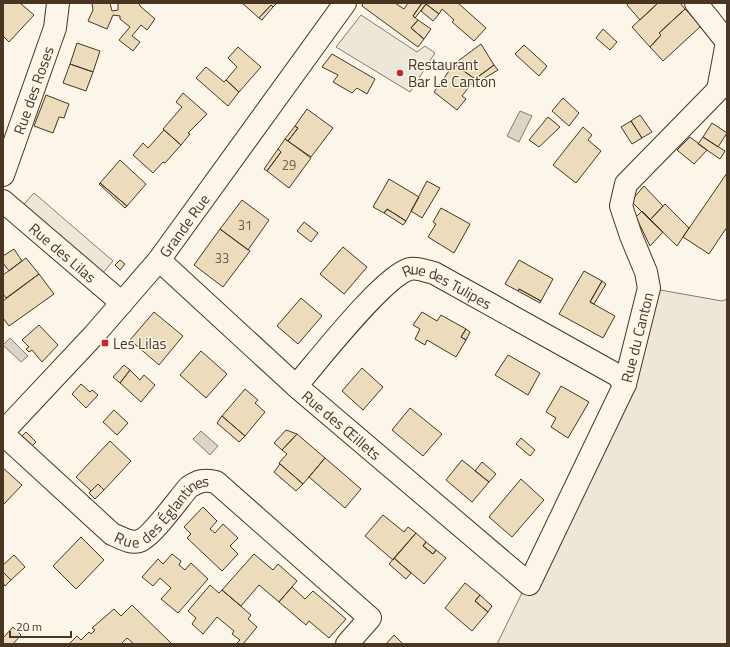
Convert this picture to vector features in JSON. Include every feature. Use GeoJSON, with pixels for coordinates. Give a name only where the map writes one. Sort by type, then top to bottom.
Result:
{"type":"FeatureCollection","features":[{"type":"Feature","properties":{"kind":"street","name":"Rue des Roses"},"geometry":{"type":"LineString","coordinates":[[3,175],[55,28],[58,3]]}},
{"type":"Feature","properties":{"kind":"street","name":"Grande Rue"},"geometry":{"type":"LineString","coordinates":[[3,433],[122,303],[159,260],[344,3]]}},
{"type":"Feature","properties":{"kind":"street","name":"Rue du Canton"},"geometry":{"type":"LineString","coordinates":[[529,584],[625,384],[649,288],[646,272],[621,206],[626,184],[718,90],[727,42],[696,3]]}},
{"type":"Feature","properties":{"kind":"street","name":"Rue des Lilas"},"geometry":{"type":"LineString","coordinates":[[3,201],[122,303]]}},
{"type":"Feature","properties":{"kind":"street","name":"Rue des Œillets"},"geometry":{"type":"LineString","coordinates":[[159,260],[296,386],[529,584]]}},
{"type":"Feature","properties":{"kind":"street","name":"Rue des Tulipes"},"geometry":{"type":"LineString","coordinates":[[296,386],[380,289],[396,275],[412,268],[434,273],[617,375],[625,384]]}},
{"type":"Feature","properties":{"kind":"street","name":"Rue des Églantines"},"geometry":{"type":"LineString","coordinates":[[3,433],[112,534],[126,540],[138,541],[149,535],[189,487],[197,482],[207,480],[216,482],[370,618],[347,644]]}},
{"type":"Feature","properties":{"kind":"shaded area","name":"Restaurant Bar Le Canton"},"geometry":{"type":"Polygon","coordinates":[[[361,15],[417,52],[425,46],[435,53],[410,92],[336,47],[361,15]]]}},
{"type":"Feature","properties":{"kind":"shaded area"},"geometry":{"type":"Polygon","coordinates":[[[520,111],[532,116],[519,142],[507,136],[520,111]]]}},
{"type":"Feature","properties":{"kind":"shaded area"},"geometry":{"type":"Polygon","coordinates":[[[34,193],[113,261],[96,281],[17,212],[34,193]]]}},
{"type":"Feature","properties":{"kind":"shaded area"},"geometry":{"type":"Polygon","coordinates":[[[649,288],[722,301],[727,299],[727,644],[497,644],[625,382],[649,288]]]}},
{"type":"Feature","properties":{"kind":"shaded area"},"geometry":{"type":"Polygon","coordinates":[[[10,338],[28,356],[21,362],[3,345],[10,338]]]}},
{"type":"Feature","properties":{"kind":"shaded area"},"geometry":{"type":"Polygon","coordinates":[[[201,431],[218,446],[210,455],[193,439],[201,431]]]}},
{"type":"Feature","properties":{"kind":"building"},"geometry":{"type":"Polygon","coordinates":[[[3,3],[20,3],[34,15],[9,42],[3,36],[3,3]]]}},
{"type":"Feature","properties":{"kind":"building"},"geometry":{"type":"Polygon","coordinates":[[[92,3],[110,3],[112,11],[118,10],[118,3],[139,3],[140,6],[155,19],[147,30],[141,25],[132,36],[140,42],[133,51],[119,40],[130,27],[120,19],[120,16],[113,15],[107,29],[88,21],[93,10],[92,3]]]}},
{"type":"Feature","properties":{"kind":"building"},"geometry":{"type":"Polygon","coordinates":[[[242,3],[277,3],[273,7],[271,5],[259,18],[242,3]]]}},
{"type":"Feature","properties":{"kind":"building"},"geometry":{"type":"Polygon","coordinates":[[[363,3],[395,3],[404,9],[408,3],[422,3],[413,16],[418,20],[411,28],[424,39],[418,47],[362,6],[363,3]]]}},
{"type":"Feature","properties":{"kind":"building"},"geometry":{"type":"Polygon","coordinates":[[[422,3],[458,3],[486,28],[474,41],[452,22],[454,20],[442,9],[439,14],[426,4],[415,18],[413,16],[422,3]]]}},
{"type":"Feature","properties":{"kind":"building"},"geometry":{"type":"Polygon","coordinates":[[[628,3],[658,3],[640,20],[627,5],[628,3]]]}},
{"type":"Feature","properties":{"kind":"building"},"geometry":{"type":"Polygon","coordinates":[[[658,3],[680,3],[685,9],[659,33],[661,35],[650,47],[632,27],[658,3]]]}},
{"type":"Feature","properties":{"kind":"building"},"geometry":{"type":"Polygon","coordinates":[[[426,4],[439,14],[433,21],[421,11],[426,4]]]}},
{"type":"Feature","properties":{"kind":"building"},"geometry":{"type":"Polygon","coordinates":[[[271,5],[273,7],[262,20],[259,18],[271,5]]]}},
{"type":"Feature","properties":{"kind":"building"},"geometry":{"type":"Polygon","coordinates":[[[685,9],[701,26],[663,61],[650,47],[661,35],[659,33],[685,9]]]}},
{"type":"Feature","properties":{"kind":"building"},"geometry":{"type":"Polygon","coordinates":[[[418,20],[431,29],[424,39],[411,28],[418,20]]]}},
{"type":"Feature","properties":{"kind":"building"},"geometry":{"type":"Polygon","coordinates":[[[603,29],[617,42],[610,50],[596,38],[603,29]]]}},
{"type":"Feature","properties":{"kind":"building"},"geometry":{"type":"Polygon","coordinates":[[[77,43],[100,51],[93,72],[70,64],[77,43]]]}},
{"type":"Feature","properties":{"kind":"building"},"geometry":{"type":"Polygon","coordinates":[[[481,44],[494,65],[475,79],[454,64],[481,44]]]}},
{"type":"Feature","properties":{"kind":"building"},"geometry":{"type":"Polygon","coordinates":[[[524,45],[547,66],[539,76],[515,54],[524,45]]]}},
{"type":"Feature","properties":{"kind":"building"},"geometry":{"type":"Polygon","coordinates":[[[238,47],[261,67],[239,92],[226,80],[237,67],[228,58],[238,47]]]}},
{"type":"Feature","properties":{"kind":"building"},"geometry":{"type":"Polygon","coordinates":[[[332,54],[375,79],[367,94],[357,88],[352,93],[333,82],[338,75],[322,67],[332,54]]]}},
{"type":"Feature","properties":{"kind":"building"},"geometry":{"type":"Polygon","coordinates":[[[70,64],[93,72],[86,91],[63,83],[70,64]]]}},
{"type":"Feature","properties":{"kind":"building"},"geometry":{"type":"Polygon","coordinates":[[[454,64],[475,79],[462,96],[466,99],[457,110],[434,92],[454,64]]]}},
{"type":"Feature","properties":{"kind":"building"},"geometry":{"type":"Polygon","coordinates":[[[494,65],[498,70],[478,82],[475,79],[494,65]]]}},
{"type":"Feature","properties":{"kind":"building"},"geometry":{"type":"Polygon","coordinates":[[[206,67],[224,82],[226,80],[239,92],[228,106],[196,78],[206,67]]]}},
{"type":"Feature","properties":{"kind":"building"},"geometry":{"type":"Polygon","coordinates":[[[183,93],[207,114],[188,133],[190,134],[181,145],[163,129],[182,107],[176,102],[183,93]]]}},
{"type":"Feature","properties":{"kind":"building"},"geometry":{"type":"Polygon","coordinates":[[[46,95],[69,104],[64,118],[59,117],[53,133],[34,126],[46,95]]]}},
{"type":"Feature","properties":{"kind":"building"},"geometry":{"type":"Polygon","coordinates":[[[563,98],[579,113],[569,126],[552,111],[563,98]]]}},
{"type":"Feature","properties":{"kind":"building"},"geometry":{"type":"Polygon","coordinates":[[[307,109],[333,128],[311,157],[288,141],[298,128],[295,126],[307,109]]]}},
{"type":"Feature","properties":{"kind":"building"},"geometry":{"type":"Polygon","coordinates":[[[640,115],[652,132],[642,138],[631,121],[640,115]]]}},
{"type":"Feature","properties":{"kind":"building"},"geometry":{"type":"Polygon","coordinates":[[[548,117],[560,127],[539,147],[529,140],[548,117]]]}},
{"type":"Feature","properties":{"kind":"building"},"geometry":{"type":"Polygon","coordinates":[[[631,121],[642,138],[632,144],[621,127],[631,121]]]}},
{"type":"Feature","properties":{"kind":"building"},"geometry":{"type":"Polygon","coordinates":[[[712,123],[727,133],[718,147],[703,137],[712,123]]]}},
{"type":"Feature","properties":{"kind":"building"},"geometry":{"type":"Polygon","coordinates":[[[295,126],[298,128],[288,141],[285,139],[295,126]]]}},
{"type":"Feature","properties":{"kind":"building"},"geometry":{"type":"Polygon","coordinates":[[[583,127],[592,135],[588,140],[601,151],[576,183],[553,165],[583,127]]]}},
{"type":"Feature","properties":{"kind":"building"},"geometry":{"type":"Polygon","coordinates":[[[164,130],[181,145],[165,163],[163,162],[153,173],[133,155],[143,143],[148,148],[164,130]]]}},
{"type":"Feature","properties":{"kind":"building"},"geometry":{"type":"Polygon","coordinates":[[[690,137],[707,150],[694,164],[677,150],[690,137]]]}},
{"type":"Feature","properties":{"kind":"building"},"geometry":{"type":"Polygon","coordinates":[[[703,137],[725,151],[720,159],[698,144],[703,137]]]}},
{"type":"Feature","properties":{"kind":"building"},"geometry":{"type":"Polygon","coordinates":[[[285,139],[311,158],[289,188],[267,171],[281,152],[278,149],[285,139]]]}},
{"type":"Feature","properties":{"kind":"building"},"geometry":{"type":"Polygon","coordinates":[[[278,149],[281,152],[267,171],[264,169],[278,149]]]}},
{"type":"Feature","properties":{"kind":"building"},"geometry":{"type":"Polygon","coordinates":[[[120,160],[146,184],[127,206],[100,183],[120,160]]]}},
{"type":"Feature","properties":{"kind":"building"},"geometry":{"type":"Polygon","coordinates":[[[727,173],[727,227],[709,254],[683,237],[727,173]]]}},
{"type":"Feature","properties":{"kind":"building"},"geometry":{"type":"Polygon","coordinates":[[[389,179],[419,197],[406,221],[387,209],[384,213],[373,207],[389,179]]]}},
{"type":"Feature","properties":{"kind":"building"},"geometry":{"type":"Polygon","coordinates":[[[427,181],[440,188],[422,218],[411,211],[427,181]]]}},
{"type":"Feature","properties":{"kind":"building"},"geometry":{"type":"Polygon","coordinates":[[[100,183],[127,206],[125,208],[99,184],[100,183]]]}},
{"type":"Feature","properties":{"kind":"building"},"geometry":{"type":"Polygon","coordinates":[[[644,186],[663,206],[650,220],[631,201],[644,186]]]}},
{"type":"Feature","properties":{"kind":"building"},"geometry":{"type":"Polygon","coordinates":[[[242,200],[269,220],[248,250],[220,229],[242,200]]]}},
{"type":"Feature","properties":{"kind":"building"},"geometry":{"type":"Polygon","coordinates":[[[665,204],[689,228],[677,246],[650,220],[665,204]]]}},
{"type":"Feature","properties":{"kind":"building"},"geometry":{"type":"Polygon","coordinates":[[[441,208],[470,224],[454,253],[428,237],[436,224],[433,222],[441,208]]]}},
{"type":"Feature","properties":{"kind":"building"},"geometry":{"type":"Polygon","coordinates":[[[387,209],[406,221],[403,225],[384,213],[387,209]]]}},
{"type":"Feature","properties":{"kind":"building"},"geometry":{"type":"Polygon","coordinates":[[[642,211],[663,232],[650,246],[636,217],[642,211]]]}},
{"type":"Feature","properties":{"kind":"building"},"geometry":{"type":"Polygon","coordinates":[[[304,222],[318,233],[311,242],[297,231],[304,222]]]}},
{"type":"Feature","properties":{"kind":"building"},"geometry":{"type":"Polygon","coordinates":[[[220,229],[250,251],[223,287],[194,265],[220,229]]]}},
{"type":"Feature","properties":{"kind":"building"},"geometry":{"type":"Polygon","coordinates":[[[343,247],[367,267],[344,294],[320,274],[343,247]]]}},
{"type":"Feature","properties":{"kind":"building"},"geometry":{"type":"Polygon","coordinates":[[[14,249],[22,261],[9,271],[3,263],[3,256],[14,249]]]}},
{"type":"Feature","properties":{"kind":"building"},"geometry":{"type":"Polygon","coordinates":[[[26,258],[39,274],[6,298],[3,294],[3,275],[26,258]]]}},
{"type":"Feature","properties":{"kind":"building"},"geometry":{"type":"Polygon","coordinates":[[[120,260],[125,264],[120,270],[115,265],[120,260]]]}},
{"type":"Feature","properties":{"kind":"building"},"geometry":{"type":"Polygon","coordinates":[[[519,260],[553,279],[541,301],[519,289],[518,291],[505,284],[519,260]]]}},
{"type":"Feature","properties":{"kind":"building"},"geometry":{"type":"Polygon","coordinates":[[[584,271],[602,281],[590,302],[615,316],[603,338],[559,314],[584,271]]]}},
{"type":"Feature","properties":{"kind":"building"},"geometry":{"type":"Polygon","coordinates":[[[39,274],[54,294],[9,326],[3,318],[3,301],[39,274]]]}},
{"type":"Feature","properties":{"kind":"building"},"geometry":{"type":"Polygon","coordinates":[[[602,281],[606,284],[594,304],[590,302],[602,281]]]}},
{"type":"Feature","properties":{"kind":"building"},"geometry":{"type":"Polygon","coordinates":[[[519,289],[541,301],[540,303],[518,291],[519,289]]]}},
{"type":"Feature","properties":{"kind":"building"},"geometry":{"type":"Polygon","coordinates":[[[301,298],[322,316],[298,344],[277,326],[301,298]]]}},
{"type":"Feature","properties":{"kind":"building"},"geometry":{"type":"Polygon","coordinates":[[[154,312],[183,336],[159,365],[130,340],[154,312]]]}},
{"type":"Feature","properties":{"kind":"building"},"geometry":{"type":"Polygon","coordinates":[[[422,312],[437,321],[441,315],[466,329],[461,337],[466,340],[456,357],[427,340],[425,345],[415,339],[420,329],[413,325],[422,312]]]}},
{"type":"Feature","properties":{"kind":"building"},"geometry":{"type":"Polygon","coordinates":[[[39,325],[58,345],[42,362],[32,350],[29,352],[26,349],[29,347],[22,340],[39,325]]]}},
{"type":"Feature","properties":{"kind":"building"},"geometry":{"type":"Polygon","coordinates":[[[466,329],[470,332],[466,340],[461,337],[466,329]]]}},
{"type":"Feature","properties":{"kind":"building"},"geometry":{"type":"Polygon","coordinates":[[[201,351],[227,374],[206,398],[180,375],[201,351]]]}},
{"type":"Feature","properties":{"kind":"building"},"geometry":{"type":"Polygon","coordinates":[[[508,355],[540,373],[528,395],[495,375],[508,355]]]}},
{"type":"Feature","properties":{"kind":"building"},"geometry":{"type":"Polygon","coordinates":[[[124,365],[130,370],[120,383],[113,377],[124,365]]]}},
{"type":"Feature","properties":{"kind":"building"},"geometry":{"type":"Polygon","coordinates":[[[362,368],[383,387],[363,410],[342,391],[362,368]]]}},
{"type":"Feature","properties":{"kind":"building"},"geometry":{"type":"Polygon","coordinates":[[[130,370],[140,380],[144,375],[155,385],[141,402],[120,383],[130,370]]]}},
{"type":"Feature","properties":{"kind":"building"},"geometry":{"type":"Polygon","coordinates":[[[81,384],[90,392],[92,390],[98,395],[86,408],[72,394],[81,384]]]}},
{"type":"Feature","properties":{"kind":"building"},"geometry":{"type":"Polygon","coordinates":[[[561,386],[589,402],[568,438],[551,427],[556,418],[546,412],[561,386]]]}},
{"type":"Feature","properties":{"kind":"building"},"geometry":{"type":"Polygon","coordinates":[[[245,389],[258,400],[255,403],[265,412],[245,436],[222,416],[245,389]]]}},
{"type":"Feature","properties":{"kind":"building"},"geometry":{"type":"Polygon","coordinates":[[[410,408],[442,434],[423,456],[392,430],[410,408]]]}},
{"type":"Feature","properties":{"kind":"building"},"geometry":{"type":"Polygon","coordinates":[[[114,410],[128,423],[117,435],[103,422],[114,410]]]}},
{"type":"Feature","properties":{"kind":"building"},"geometry":{"type":"Polygon","coordinates":[[[222,416],[245,436],[239,442],[217,423],[222,416]]]}},
{"type":"Feature","properties":{"kind":"building"},"geometry":{"type":"Polygon","coordinates":[[[286,430],[297,434],[282,450],[274,443],[286,430]]]}},
{"type":"Feature","properties":{"kind":"building"},"geometry":{"type":"Polygon","coordinates":[[[26,432],[36,442],[30,448],[19,439],[26,432]]]}},
{"type":"Feature","properties":{"kind":"building"},"geometry":{"type":"Polygon","coordinates":[[[297,434],[325,458],[303,484],[279,463],[287,454],[282,450],[297,434]]]}},
{"type":"Feature","properties":{"kind":"building"},"geometry":{"type":"Polygon","coordinates":[[[521,438],[535,450],[530,456],[516,444],[521,438]]]}},
{"type":"Feature","properties":{"kind":"building"},"geometry":{"type":"Polygon","coordinates":[[[110,441],[131,461],[104,490],[98,484],[91,491],[76,477],[110,441]]]}},
{"type":"Feature","properties":{"kind":"building"},"geometry":{"type":"Polygon","coordinates":[[[325,458],[361,489],[345,508],[309,477],[325,458]]]}},
{"type":"Feature","properties":{"kind":"building"},"geometry":{"type":"Polygon","coordinates":[[[462,460],[489,482],[472,502],[446,480],[462,460]]]}},
{"type":"Feature","properties":{"kind":"building"},"geometry":{"type":"Polygon","coordinates":[[[482,462],[496,474],[489,482],[475,471],[482,462]]]}},
{"type":"Feature","properties":{"kind":"building"},"geometry":{"type":"Polygon","coordinates":[[[280,464],[303,484],[296,491],[274,472],[280,464]]]}},
{"type":"Feature","properties":{"kind":"building"},"geometry":{"type":"Polygon","coordinates":[[[3,468],[22,485],[3,505],[3,468]]]}},
{"type":"Feature","properties":{"kind":"building"},"geometry":{"type":"Polygon","coordinates":[[[521,479],[544,500],[512,537],[489,517],[521,479]]]}},
{"type":"Feature","properties":{"kind":"building"},"geometry":{"type":"Polygon","coordinates":[[[98,484],[104,490],[95,499],[89,493],[98,484]]]}},
{"type":"Feature","properties":{"kind":"building"},"geometry":{"type":"Polygon","coordinates":[[[203,507],[217,521],[210,529],[215,533],[223,524],[238,538],[230,546],[238,554],[222,571],[187,538],[191,534],[184,527],[203,507]]]}},
{"type":"Feature","properties":{"kind":"building"},"geometry":{"type":"Polygon","coordinates":[[[383,515],[404,532],[408,527],[416,533],[393,560],[365,536],[383,515]]]}},
{"type":"Feature","properties":{"kind":"building"},"geometry":{"type":"Polygon","coordinates":[[[416,533],[426,542],[423,546],[433,554],[436,550],[446,558],[424,584],[394,558],[416,533]]]}},
{"type":"Feature","properties":{"kind":"building"},"geometry":{"type":"Polygon","coordinates":[[[81,537],[104,560],[76,589],[53,566],[81,537]]]}},
{"type":"Feature","properties":{"kind":"building"},"geometry":{"type":"Polygon","coordinates":[[[426,542],[436,550],[433,554],[423,546],[426,542]]]}},
{"type":"Feature","properties":{"kind":"building"},"geometry":{"type":"Polygon","coordinates":[[[172,554],[181,561],[179,565],[185,570],[191,563],[208,579],[178,613],[161,599],[171,588],[160,578],[153,586],[142,577],[158,559],[163,564],[172,554]]]}},
{"type":"Feature","properties":{"kind":"building"},"geometry":{"type":"Polygon","coordinates":[[[254,554],[273,570],[278,564],[297,581],[279,602],[259,585],[241,606],[222,590],[254,554]]]}},
{"type":"Feature","properties":{"kind":"building"},"geometry":{"type":"Polygon","coordinates":[[[14,555],[25,567],[11,580],[3,572],[3,565],[14,555]]]}},
{"type":"Feature","properties":{"kind":"building"},"geometry":{"type":"Polygon","coordinates":[[[394,558],[411,573],[406,579],[389,564],[394,558]]]}},
{"type":"Feature","properties":{"kind":"building"},"geometry":{"type":"Polygon","coordinates":[[[3,572],[11,580],[5,586],[3,583],[3,572]]]}},
{"type":"Feature","properties":{"kind":"building"},"geometry":{"type":"Polygon","coordinates":[[[465,583],[480,595],[475,601],[488,612],[472,631],[445,608],[465,583]]]}},
{"type":"Feature","properties":{"kind":"building"},"geometry":{"type":"Polygon","coordinates":[[[210,585],[219,593],[222,590],[251,615],[248,619],[257,627],[243,644],[236,644],[240,640],[232,634],[234,631],[217,617],[203,634],[192,624],[196,618],[188,611],[210,585]]]}},
{"type":"Feature","properties":{"kind":"building"},"geometry":{"type":"Polygon","coordinates":[[[292,587],[305,599],[313,591],[346,619],[329,638],[309,621],[306,625],[279,602],[292,587]]]}},
{"type":"Feature","properties":{"kind":"building"},"geometry":{"type":"Polygon","coordinates":[[[480,595],[492,606],[488,612],[475,601],[480,595]]]}},
{"type":"Feature","properties":{"kind":"building"},"geometry":{"type":"Polygon","coordinates":[[[132,605],[172,644],[134,644],[127,638],[121,644],[69,644],[77,636],[81,640],[89,632],[91,634],[95,630],[92,628],[114,609],[121,616],[132,605]]]}},
{"type":"Feature","properties":{"kind":"building"},"geometry":{"type":"Polygon","coordinates":[[[13,627],[21,635],[13,644],[3,644],[3,638],[13,627]]]}},
{"type":"Feature","properties":{"kind":"building"},"geometry":{"type":"Polygon","coordinates":[[[394,635],[403,644],[386,644],[394,635]]]}},
{"type":"Feature","properties":{"kind":"place","name":"Restaurant Bar Le Canton"},"geometry":{"type":"Point","coordinates":[400,73]}},
{"type":"Feature","properties":{"kind":"place","name":"Les Lilas"},"geometry":{"type":"Point","coordinates":[105,343]}}]}
